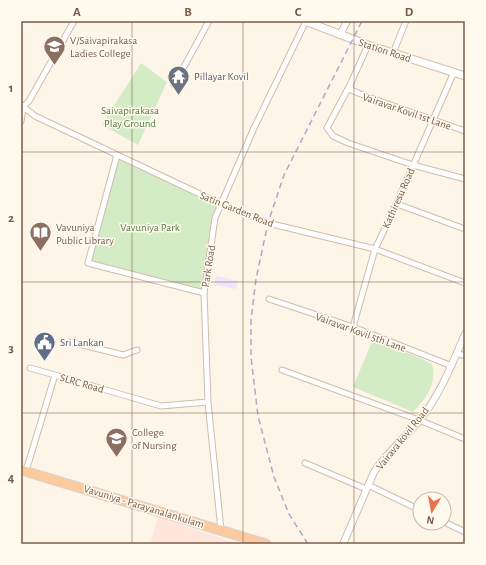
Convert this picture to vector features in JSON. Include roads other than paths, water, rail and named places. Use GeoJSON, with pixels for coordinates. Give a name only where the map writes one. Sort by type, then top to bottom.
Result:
{"type":"FeatureCollection","features":[{"type":"Feature","properties":{"kind":"highway","name":"Vavuniya - Parayanalankulam"},"geometry":{"type":"LineString","coordinates":[[23,470],[266,544]]}},
{"type":"Feature","properties":{"kind":"main road","name":"Station Road"},"geometry":{"type":"LineString","coordinates":[[306,21],[368,45],[465,76]]}},
{"type":"Feature","properties":{"kind":"street"},"geometry":{"type":"LineString","coordinates":[[21,121],[22,106],[29,101],[74,21]]}},
{"type":"Feature","properties":{"kind":"street"},"geometry":{"type":"LineString","coordinates":[[174,85],[209,21]]}},
{"type":"Feature","properties":{"kind":"street","name":"Park Road"},"geometry":{"type":"LineString","coordinates":[[221,530],[208,402],[204,293],[215,218],[254,128],[306,21]]}},
{"type":"Feature","properties":{"kind":"street"},"geometry":{"type":"LineString","coordinates":[[340,35],[347,21]]}},
{"type":"Feature","properties":{"kind":"street"},"geometry":{"type":"LineString","coordinates":[[393,53],[406,21]]}},
{"type":"Feature","properties":{"kind":"street","name":"Vairavar Kovil 1st Lane"},"geometry":{"type":"LineString","coordinates":[[368,45],[350,85],[351,90],[465,131]]}},
{"type":"Feature","properties":{"kind":"street","name":"Kathiresu Road"},"geometry":{"type":"LineString","coordinates":[[353,327],[375,249],[397,204],[454,72]]}},
{"type":"Feature","properties":{"kind":"street"},"geometry":{"type":"LineString","coordinates":[[350,85],[327,128],[333,136],[348,143],[413,165],[465,179]]}},
{"type":"Feature","properties":{"kind":"street","name":"Satin Garden Road"},"geometry":{"type":"LineString","coordinates":[[22,106],[35,116],[221,204],[268,223],[375,249],[465,283]]}},
{"type":"Feature","properties":{"kind":"street"},"geometry":{"type":"LineString","coordinates":[[117,155],[88,264],[204,293]]}},
{"type":"Feature","properties":{"kind":"street"},"geometry":{"type":"LineString","coordinates":[[397,204],[465,229]]}},
{"type":"Feature","properties":{"kind":"street","name":"Vairavar Kovil 5th Lane"},"geometry":{"type":"LineString","coordinates":[[269,299],[353,327],[452,366]]}},
{"type":"Feature","properties":{"kind":"street","name":"Vairava kovil Road"},"geometry":{"type":"LineString","coordinates":[[343,544],[367,487],[381,462],[419,420],[452,366],[465,334]]}},
{"type":"Feature","properties":{"kind":"street"},"geometry":{"type":"LineString","coordinates":[[71,342],[123,355],[137,350]]}},
{"type":"Feature","properties":{"kind":"street"},"geometry":{"type":"LineString","coordinates":[[457,353],[465,356]]}},
{"type":"Feature","properties":{"kind":"street"},"geometry":{"type":"LineString","coordinates":[[30,368],[55,375]]}},
{"type":"Feature","properties":{"kind":"street"},"geometry":{"type":"LineString","coordinates":[[282,370],[419,420],[465,440]]}},
{"type":"Feature","properties":{"kind":"street","name":"SLRC Road"},"geometry":{"type":"LineString","coordinates":[[23,470],[55,375],[161,406],[208,402]]}},
{"type":"Feature","properties":{"kind":"street"},"geometry":{"type":"LineString","coordinates":[[305,463],[412,507]]}},
{"type":"Feature","properties":{"kind":"street"},"geometry":{"type":"LineString","coordinates":[[452,526],[465,532]]}},
{"type":"Feature","properties":{"kind":"railway"},"geometry":{"type":"LineString","coordinates":[[308,544],[289,514],[274,477],[258,416],[251,357],[251,320],[256,279],[268,223],[284,175],[362,21]]}},
{"type":"Feature","properties":{"kind":"place","name":"V/Saivapirakasa Ladies College"},"geometry":{"type":"Point","coordinates":[55,66]}},
{"type":"Feature","properties":{"kind":"place","name":"Pillayar Kovil"},"geometry":{"type":"Point","coordinates":[178,96]}},
{"type":"Feature","properties":{"kind":"place","name":"Vavuniya Public Library"},"geometry":{"type":"Point","coordinates":[41,252]}},
{"type":"Feature","properties":{"kind":"place","name":"Sri Lankan"},"geometry":{"type":"Point","coordinates":[44,362]}},
{"type":"Feature","properties":{"kind":"place","name":"College of Nursing"},"geometry":{"type":"Point","coordinates":[116,458]}},
{"type":"Feature","properties":{"kind":"park label","name":"Saivapirakasa Play Ground"},"geometry":{"type":"Point","coordinates":[130,116]}},
{"type":"Feature","properties":{"kind":"park label","name":"Vavuniya Park"},"geometry":{"type":"Point","coordinates":[150,227]}}]}
